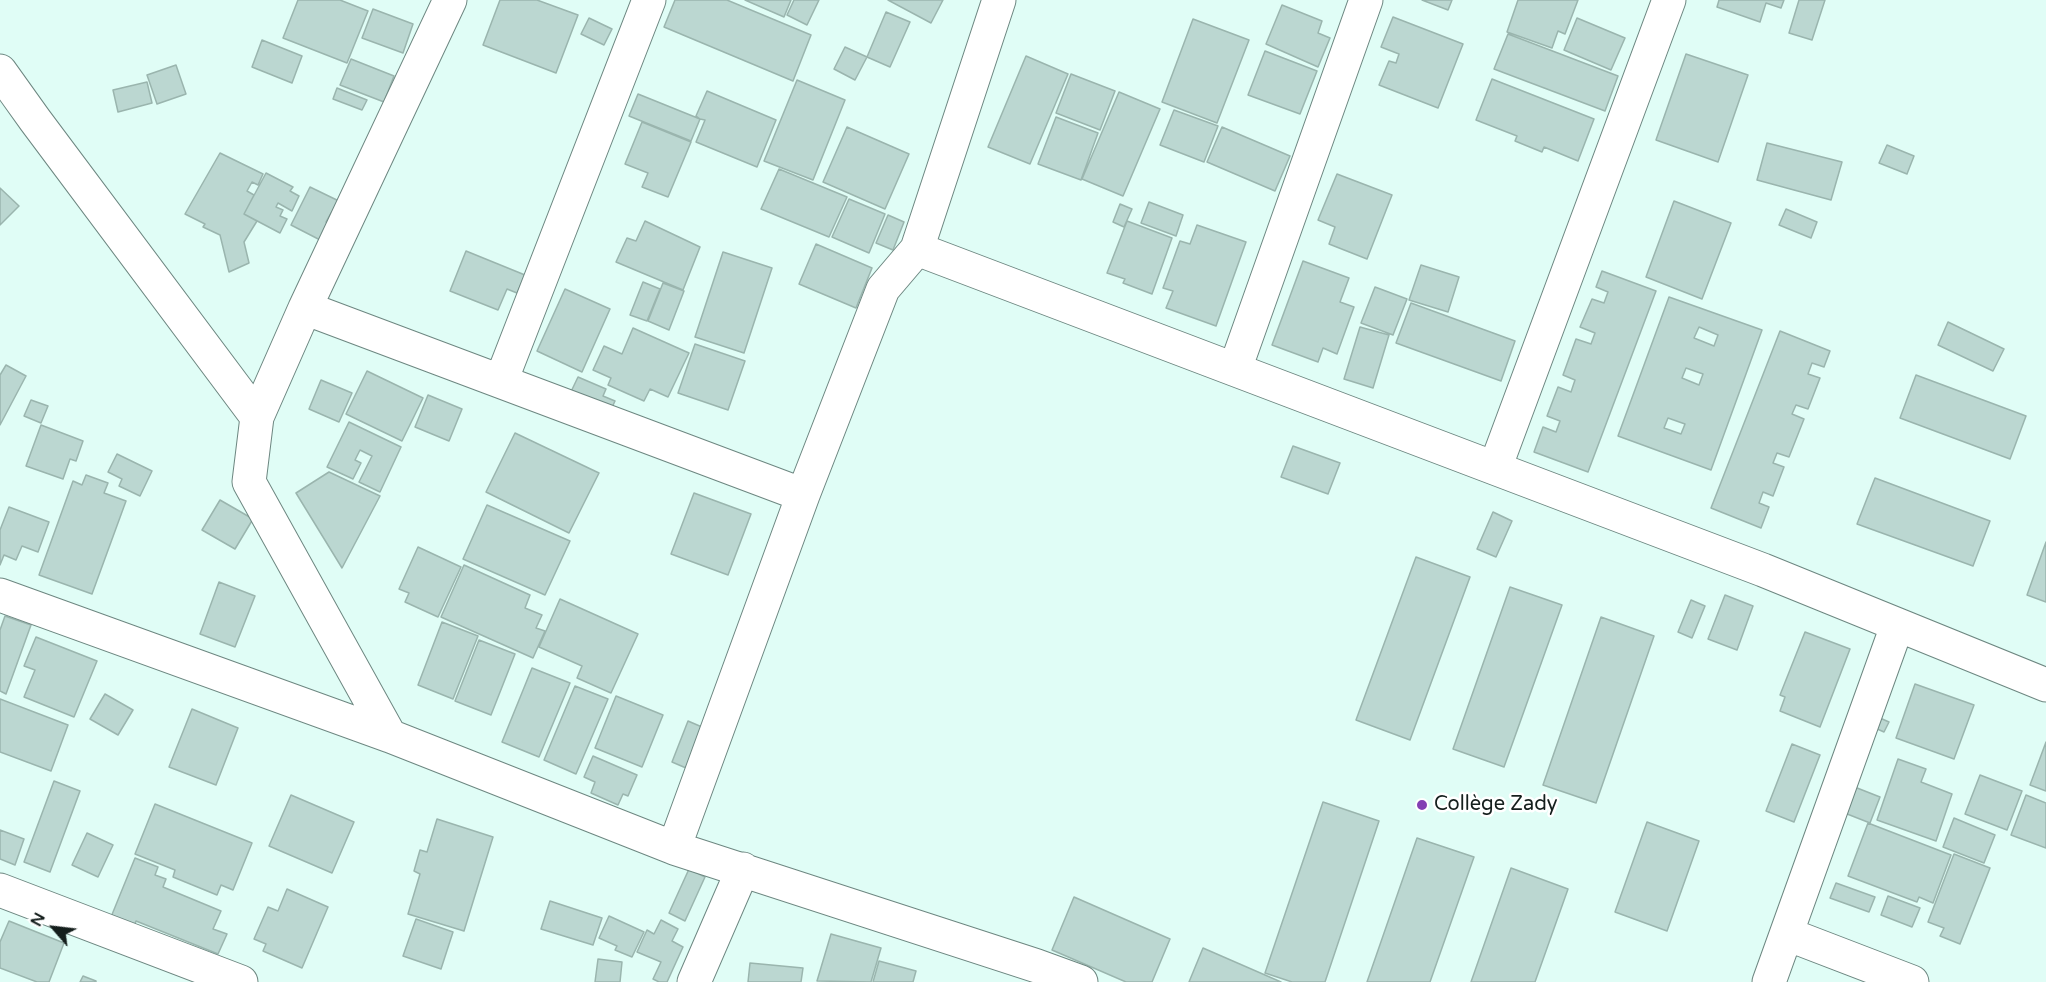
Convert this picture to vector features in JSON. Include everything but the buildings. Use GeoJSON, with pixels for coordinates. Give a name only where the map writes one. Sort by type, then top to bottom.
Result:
{"type":"FeatureCollection","features":[{"type":"Feature","properties":{"kind":"street"},"geometry":{"type":"LineString","coordinates":[[390,736],[249,482],[257,417],[305,308],[450,0]]}},
{"type":"Feature","properties":{"kind":"street"},"geometry":{"type":"LineString","coordinates":[[501,381],[650,0]]}},
{"type":"Feature","properties":{"kind":"street"},"geometry":{"type":"LineString","coordinates":[[674,848],[803,495],[883,289],[917,249],[999,0]]}},
{"type":"Feature","properties":{"kind":"street"},"geometry":{"type":"LineString","coordinates":[[1235,369],[1366,0]]}},
{"type":"Feature","properties":{"kind":"street"},"geometry":{"type":"LineString","coordinates":[[1496,468],[1669,0]]}},
{"type":"Feature","properties":{"kind":"street"},"geometry":{"type":"LineString","coordinates":[[0,71],[257,417]]}},
{"type":"Feature","properties":{"kind":"street"},"geometry":{"type":"LineString","coordinates":[[917,249],[1763,570],[2046,685]]}},
{"type":"Feature","properties":{"kind":"street"},"geometry":{"type":"LineString","coordinates":[[305,308],[803,495]]}},
{"type":"Feature","properties":{"kind":"street"},"geometry":{"type":"LineString","coordinates":[[0,595],[390,736],[674,848],[743,869],[1034,974],[1081,982]]}},
{"type":"Feature","properties":{"kind":"street"},"geometry":{"type":"LineString","coordinates":[[1769,982],[1897,626]]}},
{"type":"Feature","properties":{"kind":"street"},"geometry":{"type":"LineString","coordinates":[[694,982],[743,869]]}},
{"type":"Feature","properties":{"kind":"street"},"geometry":{"type":"LineString","coordinates":[[0,890],[241,982]]}},
{"type":"Feature","properties":{"kind":"street"},"geometry":{"type":"LineString","coordinates":[[1787,934],[1912,982]]}},
{"type":"Feature","properties":{"kind":"place","name":"Collège Zady"},"geometry":{"type":"Point","coordinates":[1422,805]}}]}
